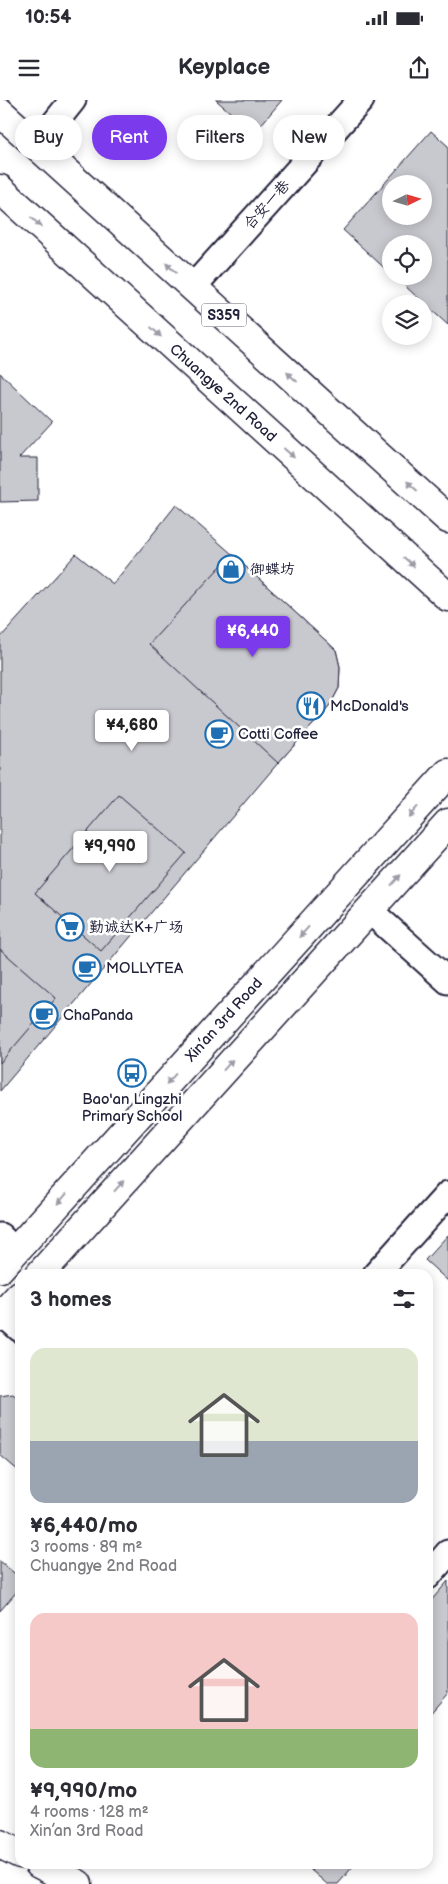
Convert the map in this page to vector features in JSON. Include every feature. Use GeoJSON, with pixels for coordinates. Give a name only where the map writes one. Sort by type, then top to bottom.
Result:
{"type":"FeatureCollection","features":[{"type":"Feature","properties":{"kind":"main road","name":"S359"},"geometry":{"type":"LineString","coordinates":[[0,112],[15,125]]}},
{"type":"Feature","properties":{"kind":"main road","name":"S359"},"geometry":{"type":"LineString","coordinates":[[53,160],[448,519]]}},
{"type":"Feature","properties":{"kind":"main road","name":"Chuangye 2nd Road"},"geometry":{"type":"LineString","coordinates":[[0,189],[445,600]]}},
{"type":"Feature","properties":{"kind":"main road","name":"Xin’an 3rd Road"},"geometry":{"type":"LineString","coordinates":[[5,1252],[447,772]]}},
{"type":"Feature","properties":{"kind":"main road"},"geometry":{"type":"LineString","coordinates":[[45,1269],[448,823]]}},
{"type":"Feature","properties":{"kind":"main road"},"geometry":{"type":"LineString","coordinates":[[0,1844],[15,1852]]}},
{"type":"Feature","properties":{"kind":"main road"},"geometry":{"type":"LineString","coordinates":[[49,1869],[78,1884]]}},
{"type":"Feature","properties":{"kind":"street"},"geometry":{"type":"LineString","coordinates":[[61,115],[73,100]]}},
{"type":"Feature","properties":{"kind":"street","name":"合安一巷"},"geometry":{"type":"LineString","coordinates":[[193,287],[361,100]]}},
{"type":"Feature","properties":{"kind":"street"},"geometry":{"type":"LineString","coordinates":[[370,910],[448,981]]}},
{"type":"Feature","properties":{"kind":"street"},"geometry":{"type":"LineString","coordinates":[[380,1269],[448,1194]]}},
{"type":"Feature","properties":{"kind":"street"},"geometry":{"type":"LineString","coordinates":[[433,1570],[448,1553]]}},
{"type":"Feature","properties":{"kind":"building"},"geometry":{"type":"Polygon","coordinates":[[[216,100],[282,100],[263,122],[263,115],[233,115],[216,100]]]}},
{"type":"Feature","properties":{"kind":"building"},"geometry":{"type":"Polygon","coordinates":[[[431,131],[448,146],[448,325],[432,310],[432,295],[415,295],[404,285],[432,285],[432,235],[382,235],[382,266],[343,230],[382,186],[382,225],[432,225],[432,175],[392,175],[431,131]]]}},
{"type":"Feature","properties":{"kind":"building"},"geometry":{"type":"Polygon","coordinates":[[[0,373],[52,422],[19,458],[38,458],[38,501],[0,502],[0,373]]]}},
{"type":"Feature","properties":{"kind":"building","name":"勤诚达K+广场"},"geometry":{"type":"Polygon","coordinates":[[[176,505],[336,650],[340,667],[339,688],[329,707],[278,763],[0,1091],[0,638],[76,554],[113,584],[176,505]]]}},
{"type":"Feature","properties":{"kind":"building"},"geometry":{"type":"Polygon","coordinates":[[[232,554],[336,650],[340,667],[339,688],[329,707],[278,763],[149,644],[232,554]]]}},
{"type":"Feature","properties":{"kind":"building"},"geometry":{"type":"Polygon","coordinates":[[[119,795],[186,853],[101,951],[35,893],[119,795]]]}},
{"type":"Feature","properties":{"kind":"building"},"geometry":{"type":"Polygon","coordinates":[[[0,949],[56,998],[0,1063],[0,949]]]}},
{"type":"Feature","properties":{"kind":"building"},"geometry":{"type":"Polygon","coordinates":[[[448,1235],[448,1281],[425,1260],[448,1235]]]}},
{"type":"Feature","properties":{"kind":"building"},"geometry":{"type":"Polygon","coordinates":[[[13,1394],[15,1396],[15,1468],[0,1455],[0,1396],[13,1394]]]}},
{"type":"Feature","properties":{"kind":"building"},"geometry":{"type":"Polygon","coordinates":[[[0,1561],[15,1574],[15,1594],[0,1611],[0,1561]]]}},
{"type":"Feature","properties":{"kind":"building"},"geometry":{"type":"Polygon","coordinates":[[[448,1581],[448,1693],[433,1710],[433,1598],[448,1581]]]}},
{"type":"Feature","properties":{"kind":"building"},"geometry":{"type":"Polygon","coordinates":[[[310,1869],[351,1869],[338,1884],[327,1884],[310,1869]]]}},
{"type":"Feature","properties":{"kind":"place","name":"御蝶坊"},"geometry":{"type":"Point","coordinates":[231,569]}},
{"type":"Feature","properties":{"kind":"place","name":"McDonald's"},"geometry":{"type":"Point","coordinates":[311,706]}},
{"type":"Feature","properties":{"kind":"place","name":"Cotti Coffee"},"geometry":{"type":"Point","coordinates":[219,734]}},
{"type":"Feature","properties":{"kind":"place","name":"勤诚达K+广场"},"geometry":{"type":"Point","coordinates":[70,927]}},
{"type":"Feature","properties":{"kind":"place","name":"MOLLYTEA"},"geometry":{"type":"Point","coordinates":[87,968]}},
{"type":"Feature","properties":{"kind":"place","name":"ChaPanda"},"geometry":{"type":"Point","coordinates":[44,1015]}},
{"type":"Feature","properties":{"kind":"place","name":"Bao'an Lingzhi Primary School"},"geometry":{"type":"Point","coordinates":[132,1073]}}]}
